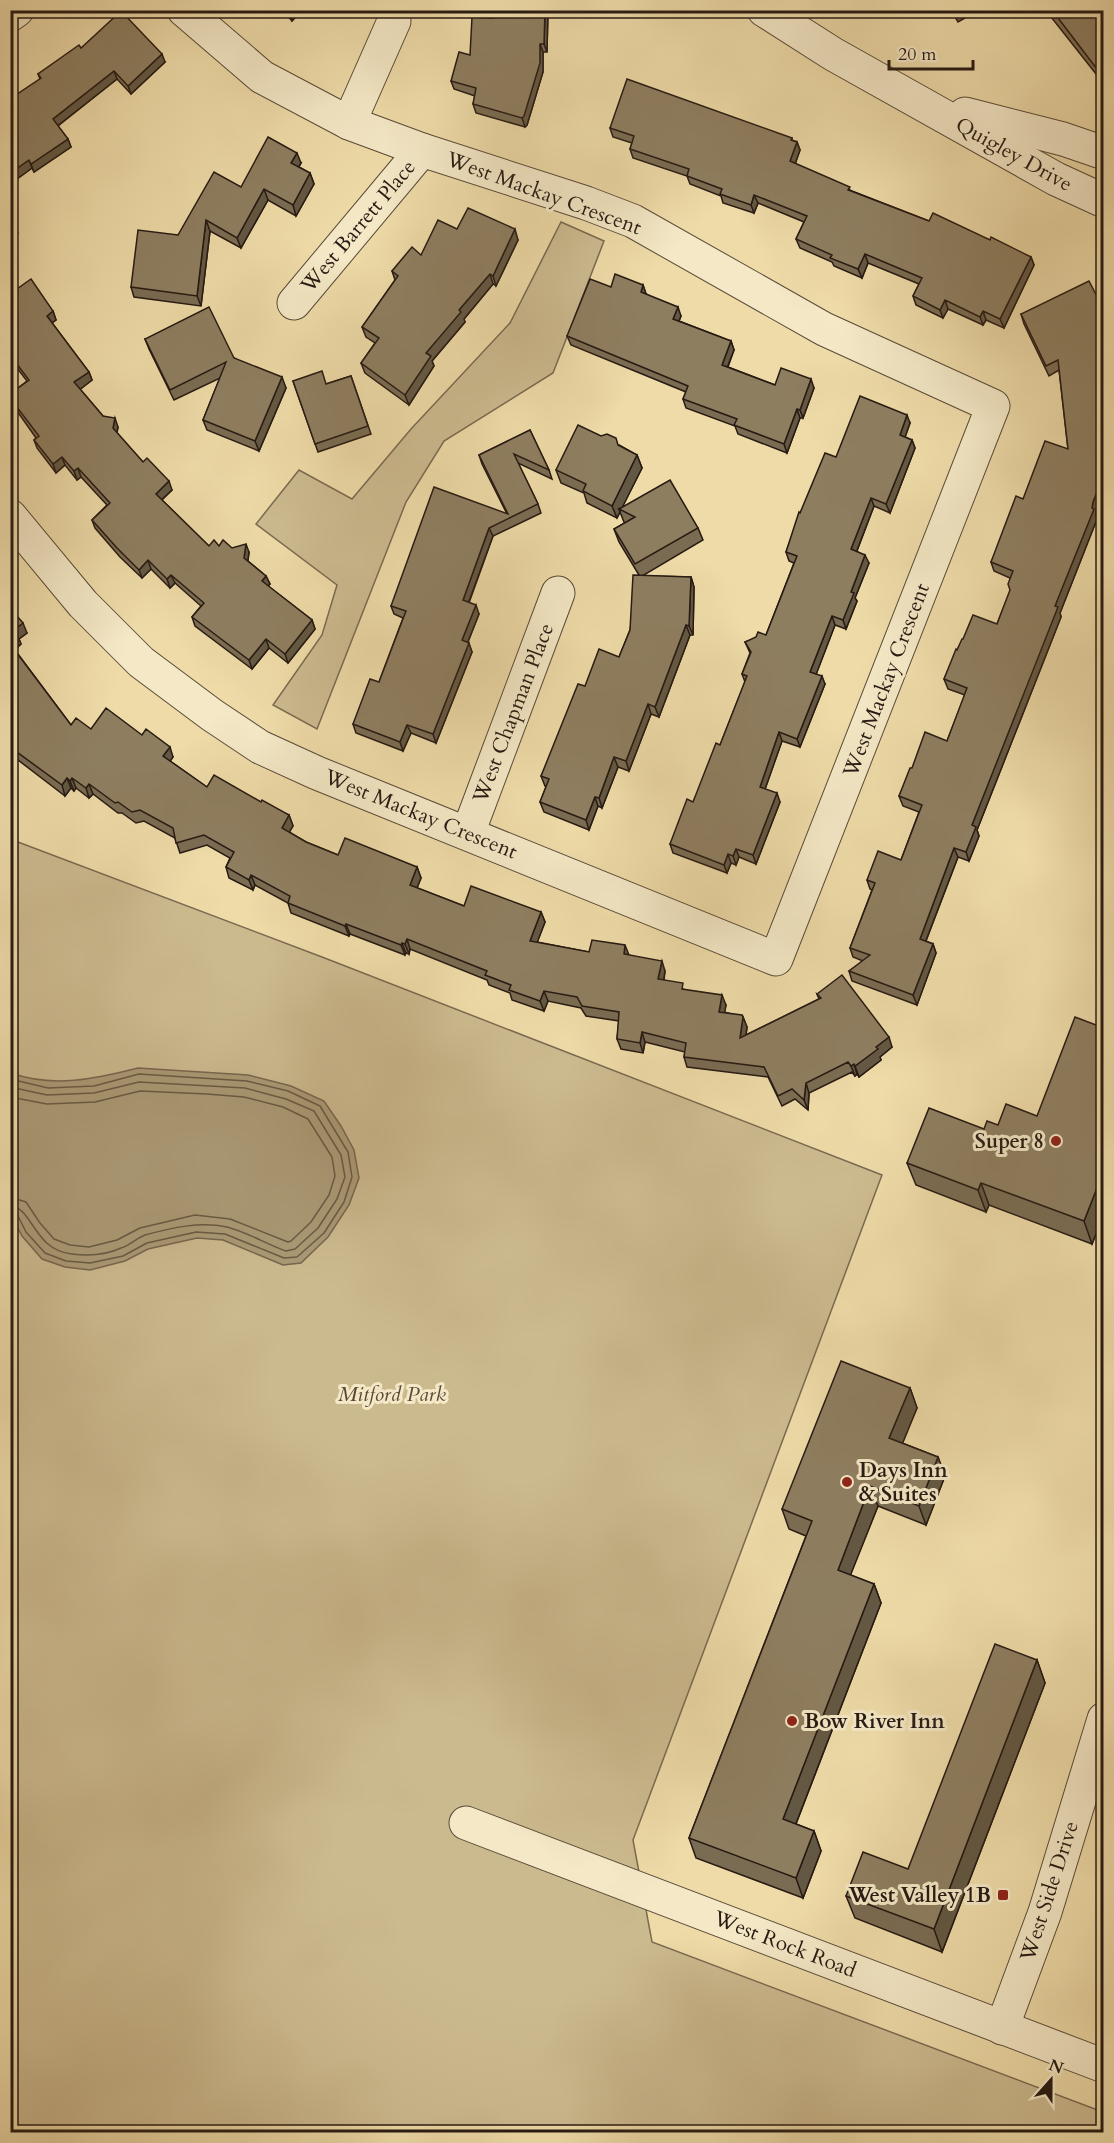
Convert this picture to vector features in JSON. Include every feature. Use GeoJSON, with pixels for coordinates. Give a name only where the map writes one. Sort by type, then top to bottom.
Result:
{"type":"FeatureCollection","features":[{"type":"Feature","properties":{"kind":"street"},"geometry":{"type":"LineString","coordinates":[[10,15],[16,10]]}},
{"type":"Feature","properties":{"kind":"street","name":"West Mackay Crescent"},"geometry":{"type":"LineString","coordinates":[[10,516],[83,604],[141,662],[212,715],[260,747],[317,773],[776,959],[993,406],[824,329],[633,221],[349,123],[262,77],[184,10]]}},
{"type":"Feature","properties":{"kind":"street","name":"Quigley Drive"},"geometry":{"type":"LineString","coordinates":[[764,10],[833,54],[1056,179],[1104,201]]}},
{"type":"Feature","properties":{"kind":"street"},"geometry":{"type":"LineString","coordinates":[[349,123],[394,21]]}},
{"type":"Feature","properties":{"kind":"street","name":"Quigley Drive"},"geometry":{"type":"LineString","coordinates":[[926,105],[1063,139],[1104,153]]}},
{"type":"Feature","properties":{"kind":"street","name":"West Barrett Place"},"geometry":{"type":"LineString","coordinates":[[294,303],[422,150]]}},
{"type":"Feature","properties":{"kind":"street","name":"West Chapman Place"},"geometry":{"type":"LineString","coordinates":[[468,833],[558,593]]}},
{"type":"Feature","properties":{"kind":"street","name":"West Side Drive"},"geometry":{"type":"LineString","coordinates":[[1002,2028],[1045,1912],[1104,1719]]}},
{"type":"Feature","properties":{"kind":"street","name":"West Rock Road"},"geometry":{"type":"LineString","coordinates":[[466,1823],[1104,2066]]}},
{"type":"Feature","properties":{"kind":"green space"},"geometry":{"type":"Polygon","coordinates":[[[561,222],[604,241],[553,373],[444,441],[406,502],[317,729],[273,705],[322,635],[337,585],[256,524],[299,470],[352,499],[411,429],[510,323],[561,222]]]}},
{"type":"Feature","properties":{"kind":"green space","name":"Mitford Park"},"geometry":{"type":"Polygon","coordinates":[[[10,839],[322,957],[882,1175],[633,1840],[652,1942],[1103,2112],[1103,2132],[11,2132],[10,839]]]}},
{"type":"Feature","properties":{"kind":"water"},"geometry":{"type":"Polygon","coordinates":[[[138,1068],[248,1075],[291,1086],[324,1101],[354,1150],[359,1178],[349,1205],[328,1237],[301,1263],[283,1265],[223,1240],[197,1238],[148,1249],[125,1261],[90,1270],[65,1267],[42,1259],[22,1236],[11,1215],[11,1073],[27,1078],[58,1081],[106,1076],[138,1068]]]}},
{"type":"Feature","properties":{"kind":"building"},"geometry":{"type":"Polygon","coordinates":[[[493,10],[545,10],[544,44],[540,44],[540,63],[522,118],[473,104],[476,88],[451,81],[459,52],[470,55],[472,17],[493,18],[493,10]]]}},
{"type":"Feature","properties":{"kind":"building"},"geometry":{"type":"Polygon","coordinates":[[[1052,10],[1104,10],[1103,77],[1052,10]]]}},
{"type":"Feature","properties":{"kind":"building"},"geometry":{"type":"Polygon","coordinates":[[[121,11],[162,54],[128,86],[114,71],[53,119],[68,139],[31,164],[29,160],[10,173],[10,99],[41,78],[38,74],[79,45],[81,48],[121,11]]]}},
{"type":"Feature","properties":{"kind":"building"},"geometry":{"type":"Polygon","coordinates":[[[627,79],[792,138],[791,140],[797,142],[790,161],[850,187],[848,190],[929,221],[933,213],[990,240],[991,237],[1031,257],[1000,319],[983,311],[980,317],[945,300],[940,310],[913,296],[922,278],[865,254],[858,269],[830,258],[832,255],[796,239],[807,216],[754,195],[751,205],[720,194],[722,189],[687,176],[689,169],[630,149],[634,136],[610,128],[627,79]]]}},
{"type":"Feature","properties":{"kind":"building"},"geometry":{"type":"Polygon","coordinates":[[[268,137],[297,153],[291,163],[310,173],[293,205],[264,189],[237,238],[206,220],[197,296],[131,287],[138,230],[178,235],[214,172],[241,187],[268,137]]]}},
{"type":"Feature","properties":{"kind":"building"},"geometry":{"type":"Polygon","coordinates":[[[468,208],[515,229],[493,276],[490,274],[426,353],[431,356],[405,395],[361,363],[379,338],[362,327],[398,276],[392,271],[412,247],[421,255],[438,220],[457,229],[468,208]]]}},
{"type":"Feature","properties":{"kind":"building"},"geometry":{"type":"Polygon","coordinates":[[[10,218],[15,224],[10,228],[10,218]]]}},
{"type":"Feature","properties":{"kind":"building"},"geometry":{"type":"Polygon","coordinates":[[[615,274],[643,285],[641,292],[678,307],[673,319],[731,341],[722,365],[775,385],[781,368],[811,379],[784,444],[734,425],[737,419],[683,399],[688,386],[567,336],[590,279],[611,287],[615,274]]]}},
{"type":"Feature","properties":{"kind":"building"},"geometry":{"type":"Polygon","coordinates":[[[31,279],[53,311],[47,316],[89,372],[74,382],[103,416],[115,418],[113,428],[143,462],[147,458],[169,481],[156,494],[209,546],[214,540],[219,546],[223,540],[232,548],[246,544],[244,558],[266,576],[262,581],[312,620],[285,654],[266,639],[249,660],[192,617],[204,603],[171,575],[167,579],[148,560],[139,570],[92,520],[110,503],[78,468],[74,471],[62,457],[53,464],[34,440],[39,436],[10,398],[10,394],[29,380],[10,355],[10,294],[31,279]]]}},
{"type":"Feature","properties":{"kind":"building"},"geometry":{"type":"Polygon","coordinates":[[[1089,281],[1104,310],[1104,474],[1093,502],[1092,508],[1094,509],[1055,606],[1058,607],[972,825],[976,827],[966,852],[954,848],[920,939],[933,944],[913,995],[849,971],[870,955],[850,948],[875,883],[867,880],[878,851],[901,860],[922,805],[899,796],[925,732],[947,741],[967,688],[944,679],[956,649],[973,615],[997,624],[1010,590],[1008,584],[1013,571],[991,562],[1016,496],[1023,499],[1045,441],[1068,449],[1058,360],[1046,366],[1021,314],[1089,281]]]}},
{"type":"Feature","properties":{"kind":"building"},"geometry":{"type":"Polygon","coordinates":[[[209,307],[234,358],[282,377],[255,441],[203,420],[226,362],[170,390],[145,339],[209,307]]]}},
{"type":"Feature","properties":{"kind":"building"},"geometry":{"type":"Polygon","coordinates":[[[322,371],[326,384],[351,376],[368,426],[315,444],[293,381],[322,371]]]}},
{"type":"Feature","properties":{"kind":"building"},"geometry":{"type":"Polygon","coordinates":[[[860,396],[907,415],[900,435],[912,440],[886,504],[871,498],[851,549],[865,555],[843,620],[832,616],[810,672],[822,676],[797,739],[779,732],[760,787],[777,793],[753,855],[736,849],[733,856],[728,854],[724,865],[670,844],[687,799],[693,802],[716,743],[720,745],[747,676],[742,674],[751,652],[745,642],[756,637],[758,632],[766,635],[797,556],[786,552],[799,512],[825,453],[836,457],[860,396]]]}},
{"type":"Feature","properties":{"kind":"building"},"geometry":{"type":"Polygon","coordinates":[[[578,425],[601,436],[607,434],[616,438],[618,445],[637,455],[612,506],[583,491],[586,484],[556,470],[578,425]]]}},
{"type":"Feature","properties":{"kind":"building"},"geometry":{"type":"Polygon","coordinates":[[[530,430],[549,470],[514,454],[538,504],[489,528],[463,600],[476,605],[462,640],[469,643],[433,734],[407,725],[400,742],[353,724],[370,679],[379,682],[406,611],[391,606],[434,487],[508,514],[479,455],[530,430]]]}},
{"type":"Feature","properties":{"kind":"building"},"geometry":{"type":"Polygon","coordinates":[[[670,480],[698,528],[635,564],[614,529],[635,517],[619,509],[670,480]]]}},
{"type":"Feature","properties":{"kind":"building"},"geometry":{"type":"Polygon","coordinates":[[[633,575],[691,577],[689,626],[686,625],[655,707],[648,704],[626,761],[614,757],[599,798],[595,797],[586,820],[540,802],[549,779],[541,776],[578,684],[585,686],[599,649],[619,657],[630,630],[633,575]]]}},
{"type":"Feature","properties":{"kind":"building"},"geometry":{"type":"Polygon","coordinates":[[[10,608],[23,623],[14,630],[17,634],[10,640],[10,608]]]}},
{"type":"Feature","properties":{"kind":"building"},"geometry":{"type":"Polygon","coordinates":[[[10,644],[71,725],[76,718],[91,729],[106,708],[142,735],[146,729],[170,747],[163,756],[207,787],[214,775],[289,815],[282,828],[306,842],[338,855],[345,838],[417,867],[410,885],[464,906],[471,886],[541,912],[530,941],[589,952],[592,940],[625,945],[624,954],[662,961],[658,979],[683,983],[682,989],[722,995],[719,1012],[743,1017],[740,1038],[821,998],[817,994],[842,975],[889,1037],[876,1047],[878,1049],[855,1066],[854,1064],[851,1066],[848,1062],[806,1083],[804,1100],[792,1089],[778,1096],[764,1067],[684,1057],[686,1043],[642,1032],[640,1043],[617,1039],[619,1012],[582,1006],[577,997],[544,991],[540,1001],[509,990],[511,985],[485,975],[487,971],[407,939],[405,944],[401,945],[288,903],[290,896],[251,875],[249,880],[226,867],[234,852],[204,835],[176,843],[173,828],[140,810],[132,812],[89,784],[86,788],[72,778],[70,781],[67,778],[62,785],[14,750],[10,753],[10,644]]]}},
{"type":"Feature","properties":{"kind":"building","name":"Super 8"},"geometry":{"type":"Polygon","coordinates":[[[1075,1017],[1104,1028],[1104,1170],[1084,1221],[981,1183],[978,1190],[907,1163],[929,1108],[984,1129],[987,1121],[998,1125],[1006,1104],[1037,1116],[1075,1017]]]}},
{"type":"Feature","properties":{"kind":"building"},"geometry":{"type":"Polygon","coordinates":[[[841,1361],[910,1388],[889,1438],[938,1457],[919,1506],[870,1486],[838,1570],[874,1584],[783,1819],[814,1831],[796,1878],[689,1838],[812,1521],[782,1509],[841,1361]]]}},
{"type":"Feature","properties":{"kind":"building","name":"Bow River Inn"},"geometry":{"type":"Polygon","coordinates":[[[995,1644],[1037,1660],[934,1929],[846,1896],[863,1852],[908,1869],[995,1644]]]}},
{"type":"Feature","properties":{"kind":"place","name":"Super 8"},"geometry":{"type":"Point","coordinates":[1056,1141]}},
{"type":"Feature","properties":{"kind":"place","name":"Days Inn & Suites"},"geometry":{"type":"Point","coordinates":[847,1482]}},
{"type":"Feature","properties":{"kind":"place","name":"Bow River Inn"},"geometry":{"type":"Point","coordinates":[792,1721]}},
{"type":"Feature","properties":{"kind":"place","name":"West Valley 1B"},"geometry":{"type":"Point","coordinates":[1003,1895]}}]}
